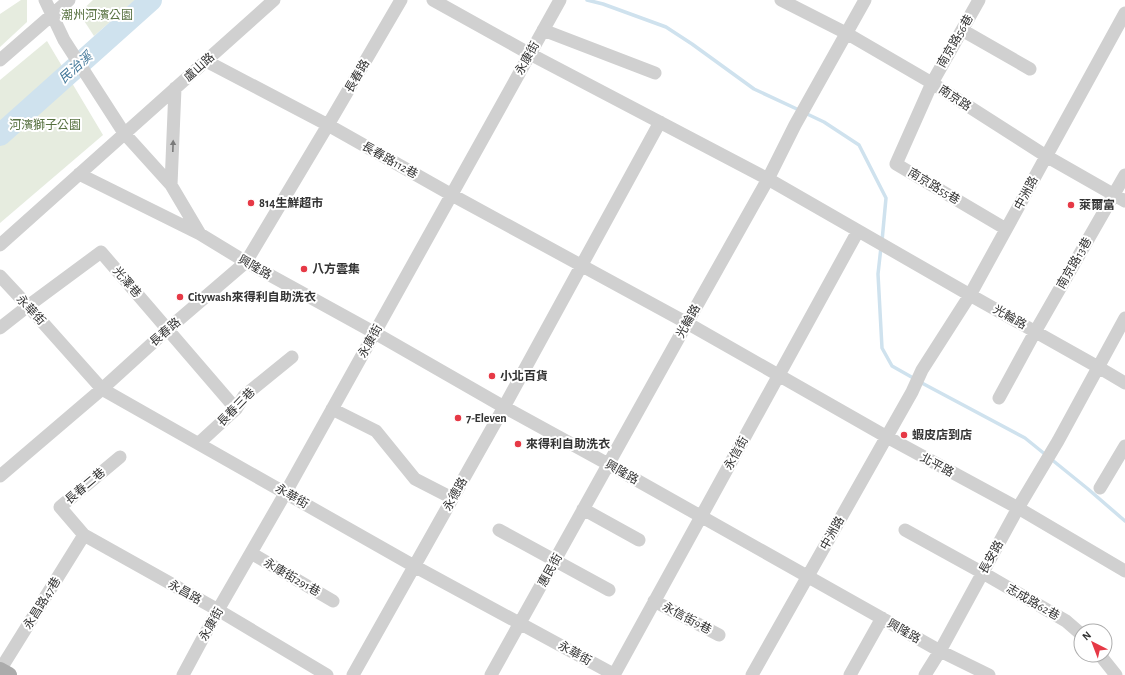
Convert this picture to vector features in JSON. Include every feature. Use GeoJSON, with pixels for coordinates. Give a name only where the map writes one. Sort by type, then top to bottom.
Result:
{"type":"FeatureCollection","features":[{"type":"Feature","properties":{"kind":"main road"},"geometry":{"type":"LineString","coordinates":[[0,670],[9,675]]}},
{"type":"Feature","properties":{"kind":"street","name":"興隆路"},"geometry":{"type":"LineString","coordinates":[[45,0],[64,40],[94,88],[124,133],[171,185],[200,234]]}},
{"type":"Feature","properties":{"kind":"street"},"geometry":{"type":"LineString","coordinates":[[0,60],[69,0]]}},
{"type":"Feature","properties":{"kind":"street","name":"盧山路"},"geometry":{"type":"LineString","coordinates":[[124,133],[274,0]]}},
{"type":"Feature","properties":{"kind":"street","name":"長春路"},"geometry":{"type":"LineString","coordinates":[[0,476],[246,262],[401,0]]}},
{"type":"Feature","properties":{"kind":"street"},"geometry":{"type":"LineString","coordinates":[[434,0],[530,54],[768,179],[861,233]]}},
{"type":"Feature","properties":{"kind":"street","name":"南京路"},"geometry":{"type":"LineString","coordinates":[[781,0],[846,34],[932,83],[1046,156],[1125,201]]}},
{"type":"Feature","properties":{"kind":"street"},"geometry":{"type":"LineString","coordinates":[[846,34],[865,0]]}},
{"type":"Feature","properties":{"kind":"street","name":"南京路56巷"},"geometry":{"type":"LineString","coordinates":[[932,83],[979,0]]}},
{"type":"Feature","properties":{"kind":"street","name":"永康街"},"geometry":{"type":"LineString","coordinates":[[183,675],[558,4]]}},
{"type":"Feature","properties":{"kind":"street","name":"中洲路"},"geometry":{"type":"LineString","coordinates":[[752,675],[887,437],[912,392],[922,370],[970,295],[1125,13]]}},
{"type":"Feature","properties":{"kind":"street"},"geometry":{"type":"LineString","coordinates":[[543,30],[655,73]]}},
{"type":"Feature","properties":{"kind":"street"},"geometry":{"type":"LineString","coordinates":[[962,30],[1030,69]]}},
{"type":"Feature","properties":{"kind":"street","name":"光輪路"},"geometry":{"type":"LineString","coordinates":[[608,464],[768,179],[794,125],[846,34]]}},
{"type":"Feature","properties":{"kind":"street","name":"長春路112巷"},"geometry":{"type":"LineString","coordinates":[[206,61],[328,125],[452,195],[581,265]]}},
{"type":"Feature","properties":{"kind":"street","name":"南京路55巷"},"geometry":{"type":"LineString","coordinates":[[932,83],[896,164],[1006,230]]}},
{"type":"Feature","properties":{"kind":"street"},"geometry":{"type":"LineString","coordinates":[[171,185],[175,88]]}},
{"type":"Feature","properties":{"kind":"street","name":"永德路"},"geometry":{"type":"LineString","coordinates":[[353,675],[504,407],[660,122]]}},
{"type":"Feature","properties":{"kind":"street"},"geometry":{"type":"LineString","coordinates":[[0,245],[124,133]]}},
{"type":"Feature","properties":{"kind":"street","name":"興隆路"},"geometry":{"type":"LineString","coordinates":[[79,174],[200,234],[246,262],[940,651],[989,675]]}},
{"type":"Feature","properties":{"kind":"street","name":"南京路13巷"},"geometry":{"type":"LineString","coordinates":[[999,398],[1125,175]]}},
{"type":"Feature","properties":{"kind":"street","name":"光輪路"},"geometry":{"type":"LineString","coordinates":[[861,233],[1125,383]]}},
{"type":"Feature","properties":{"kind":"street","name":"永信街"},"geometry":{"type":"LineString","coordinates":[[614,675],[778,376],[861,233]]}},
{"type":"Feature","properties":{"kind":"street","name":"光澤巷"},"geometry":{"type":"LineString","coordinates":[[0,328],[101,252],[236,409]]}},
{"type":"Feature","properties":{"kind":"street","name":"北平路"},"geometry":{"type":"LineString","coordinates":[[581,265],[687,323],[887,437],[1018,508],[1125,571]]}},
{"type":"Feature","properties":{"kind":"street","name":"永華街"},"geometry":{"type":"LineString","coordinates":[[0,276],[102,388],[414,566],[614,675]]}},
{"type":"Feature","properties":{"kind":"street"},"geometry":{"type":"LineString","coordinates":[[1098,367],[1125,318]]}},
{"type":"Feature","properties":{"kind":"street","name":"長春三巷"},"geometry":{"type":"LineString","coordinates":[[199,443],[236,409],[244,396],[292,357]]}},
{"type":"Feature","properties":{"kind":"street","name":"長安路"},"geometry":{"type":"LineString","coordinates":[[925,675],[940,651],[1018,508],[1058,441],[1098,367]]}},
{"type":"Feature","properties":{"kind":"street"},"geometry":{"type":"LineString","coordinates":[[332,408],[376,431],[415,479],[452,498]]}},
{"type":"Feature","properties":{"kind":"street"},"geometry":{"type":"LineString","coordinates":[[1100,488],[1125,446]]}},
{"type":"Feature","properties":{"kind":"street","name":"長春二巷"},"geometry":{"type":"LineString","coordinates":[[84,535],[60,507],[120,457]]}},
{"type":"Feature","properties":{"kind":"street","name":"惠民街"},"geometry":{"type":"LineString","coordinates":[[491,675],[608,464]]}},
{"type":"Feature","properties":{"kind":"street"},"geometry":{"type":"LineString","coordinates":[[583,509],[639,540]]}},
{"type":"Feature","properties":{"kind":"street"},"geometry":{"type":"LineString","coordinates":[[499,530],[609,590]]}},
{"type":"Feature","properties":{"kind":"street","name":"志成路62巷"},"geometry":{"type":"LineString","coordinates":[[905,530],[1066,621],[1073,627]]}},
{"type":"Feature","properties":{"kind":"street","name":"永昌路"},"geometry":{"type":"LineString","coordinates":[[84,535],[218,610],[327,675]]}},
{"type":"Feature","properties":{"kind":"street","name":"永昌路47巷"},"geometry":{"type":"LineString","coordinates":[[0,670],[84,535]]}},
{"type":"Feature","properties":{"kind":"street","name":"永康街291巷"},"geometry":{"type":"LineString","coordinates":[[251,553],[333,601]]}},
{"type":"Feature","properties":{"kind":"street","name":"永信街9巷"},"geometry":{"type":"LineString","coordinates":[[654,601],[719,635]]}},
{"type":"Feature","properties":{"kind":"street"},"geometry":{"type":"LineString","coordinates":[[850,675],[882,618]]}},
{"type":"Feature","properties":{"kind":"street"},"geometry":{"type":"LineString","coordinates":[[1106,663],[1116,675]]}},
{"type":"Feature","properties":{"kind":"green space"},"geometry":{"type":"Polygon","coordinates":[[[21,0],[27,0],[27,22],[0,47],[0,14],[21,0]]]}},
{"type":"Feature","properties":{"kind":"green space","name":"潮州河濱公園"},"geometry":{"type":"Polygon","coordinates":[[[93,0],[135,0],[94,36],[79,13],[93,0]]]}},
{"type":"Feature","properties":{"kind":"green space","name":"河濱獅子公園"},"geometry":{"type":"Polygon","coordinates":[[[47,41],[103,135],[0,223],[0,80],[47,41]]]}},
{"type":"Feature","properties":{"kind":"waterway","name":"民治溪"},"geometry":{"type":"LineString","coordinates":[[0,135],[151,0]]}},
{"type":"Feature","properties":{"kind":"waterway"},"geometry":{"type":"LineString","coordinates":[[587,0],[603,4],[666,27],[754,89],[799,110]]}},
{"type":"Feature","properties":{"kind":"waterway"},"geometry":{"type":"LineString","coordinates":[[805,113],[824,122],[859,145],[886,198],[882,241]]}},
{"type":"Feature","properties":{"kind":"waterway"},"geometry":{"type":"LineString","coordinates":[[881,247],[878,274],[882,348],[892,366],[915,379]]}},
{"type":"Feature","properties":{"kind":"waterway"},"geometry":{"type":"LineString","coordinates":[[920,382],[1025,438],[1046,455]]}},
{"type":"Feature","properties":{"kind":"waterway"},"geometry":{"type":"LineString","coordinates":[[1051,459],[1125,521]]}},
{"type":"Feature","properties":{"kind":"place","name":"814生鮮超市"},"geometry":{"type":"Point","coordinates":[251,203]}},
{"type":"Feature","properties":{"kind":"place","name":"萊爾富"},"geometry":{"type":"Point","coordinates":[1071,205]}},
{"type":"Feature","properties":{"kind":"place","name":"八方雲集"},"geometry":{"type":"Point","coordinates":[304,269]}},
{"type":"Feature","properties":{"kind":"place","name":"Citywash來得利自助洗衣"},"geometry":{"type":"Point","coordinates":[180,297]}},
{"type":"Feature","properties":{"kind":"place","name":"小北百貨"},"geometry":{"type":"Point","coordinates":[492,376]}},
{"type":"Feature","properties":{"kind":"place","name":"7-Eleven"},"geometry":{"type":"Point","coordinates":[458,418]}},
{"type":"Feature","properties":{"kind":"place","name":"蝦皮店到店"},"geometry":{"type":"Point","coordinates":[904,435]}},
{"type":"Feature","properties":{"kind":"place","name":"來得利自助洗衣"},"geometry":{"type":"Point","coordinates":[518,444]}}]}
